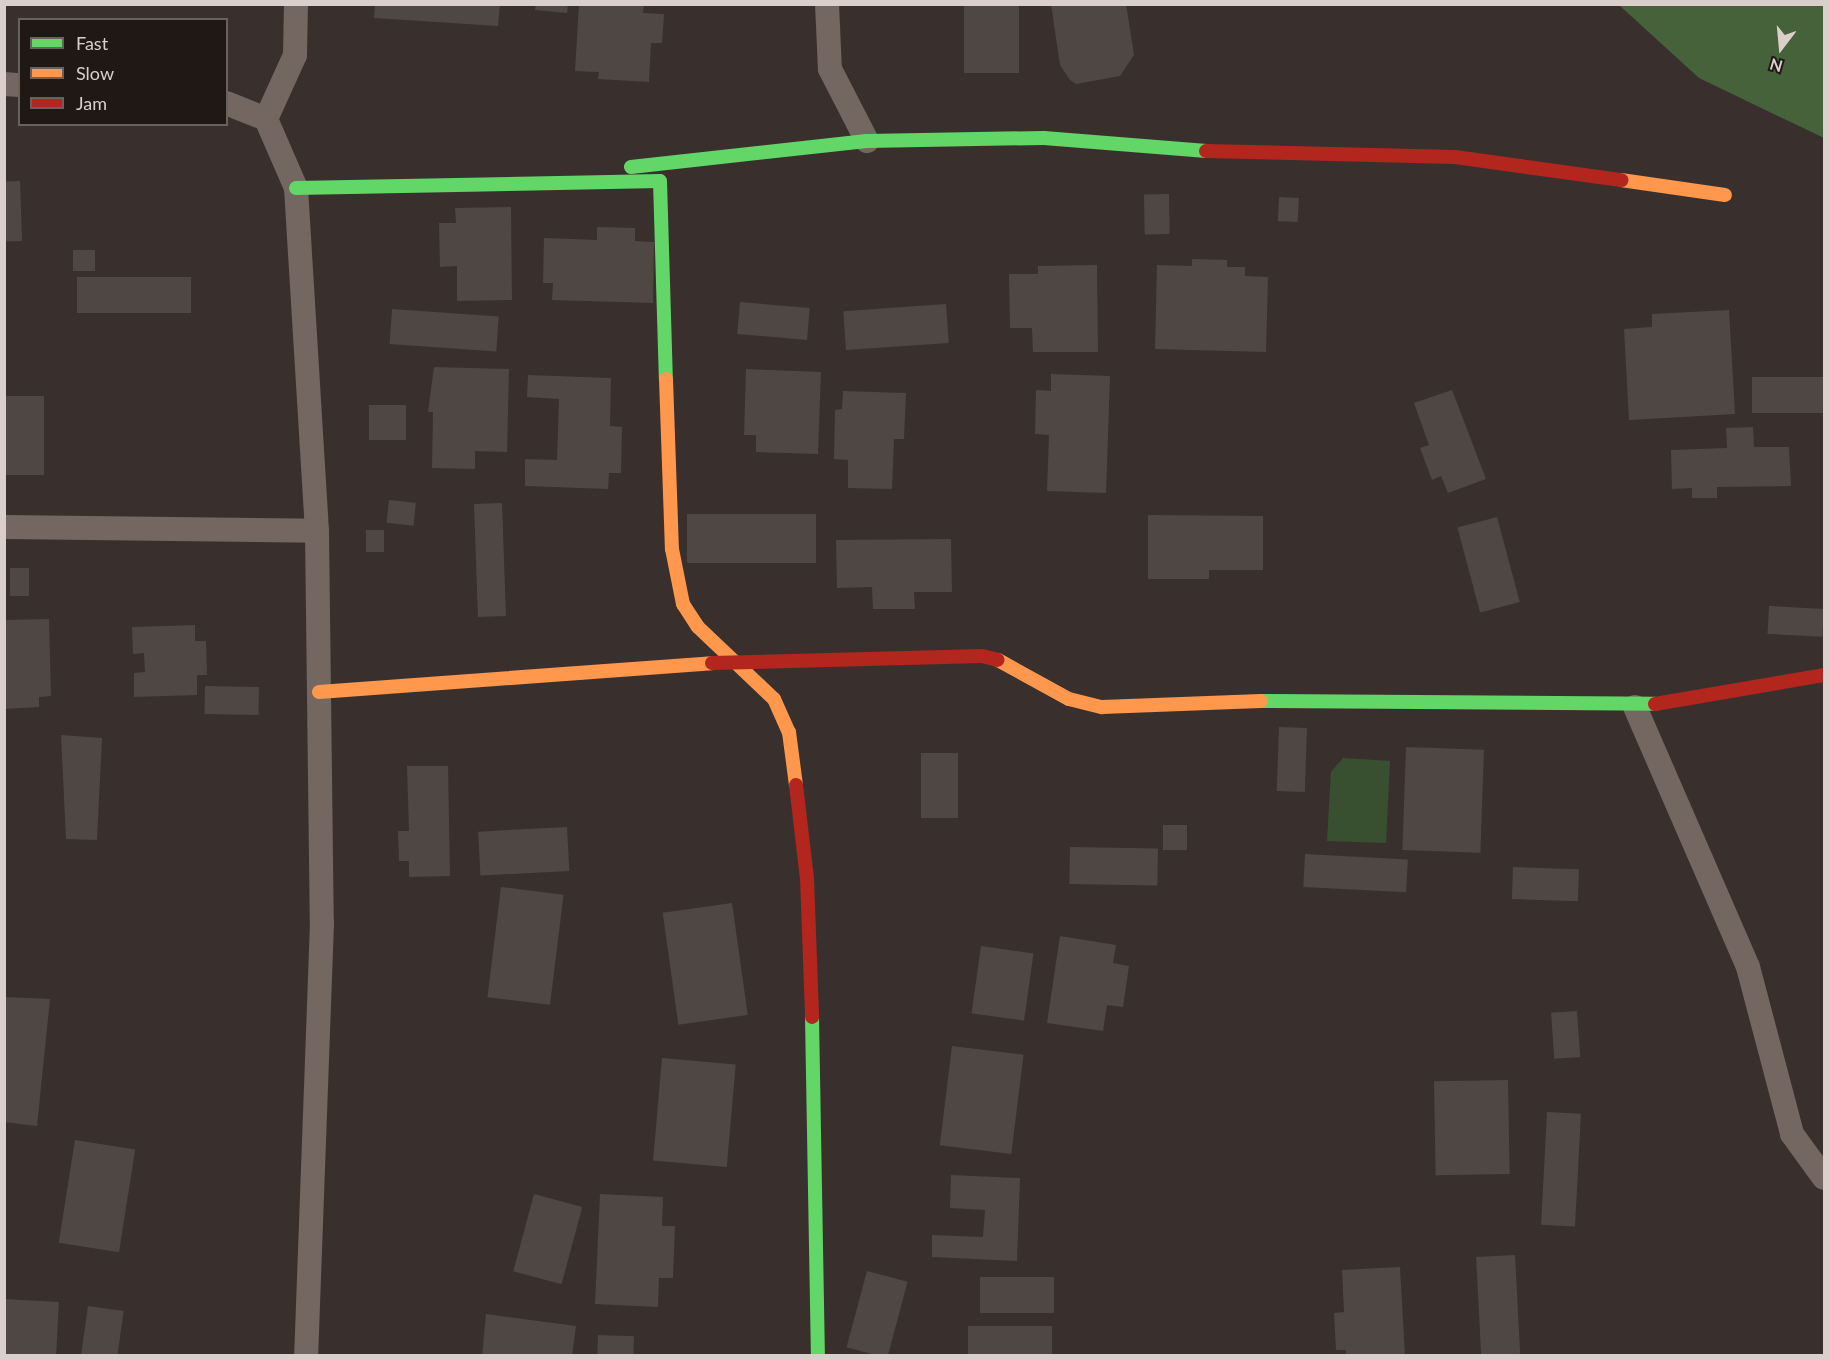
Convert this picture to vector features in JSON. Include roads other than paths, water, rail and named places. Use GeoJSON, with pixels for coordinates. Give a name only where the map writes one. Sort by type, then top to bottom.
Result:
{"type":"FeatureCollection","features":[{"type":"Feature","properties":{"kind":"street"},"geometry":{"type":"LineString","coordinates":[[266,119],[295,54],[296,4]]}},
{"type":"Feature","properties":{"kind":"street"},"geometry":{"type":"LineString","coordinates":[[827,4],[830,69],[867,141]]}},
{"type":"Feature","properties":{"kind":"street"},"geometry":{"type":"LineString","coordinates":[[228,104],[266,119],[296,188],[317,531],[322,923],[306,1356]]}},
{"type":"Feature","properties":{"kind":"street"},"geometry":{"type":"LineString","coordinates":[[296,188],[661,165],[867,141],[1044,138],[1203,151],[1455,157],[1725,195]]}},
{"type":"Feature","properties":{"kind":"street"},"geometry":{"type":"LineString","coordinates":[[296,188],[660,181],[672,549],[683,604],[698,627],[738,661],[774,699],[789,732],[807,878],[820,1235],[818,1356]]}},
{"type":"Feature","properties":{"kind":"street"},"geometry":{"type":"LineString","coordinates":[[4,527],[317,531]]}},
{"type":"Feature","properties":{"kind":"street"},"geometry":{"type":"LineString","coordinates":[[319,692],[738,661],[982,656],[1014,665],[1069,699],[1102,707],[1311,699],[1635,707],[1824,675]]}},
{"type":"Feature","properties":{"kind":"street"},"geometry":{"type":"LineString","coordinates":[[1635,707],[1748,967],[1792,1134],[1824,1178]]}}]}
